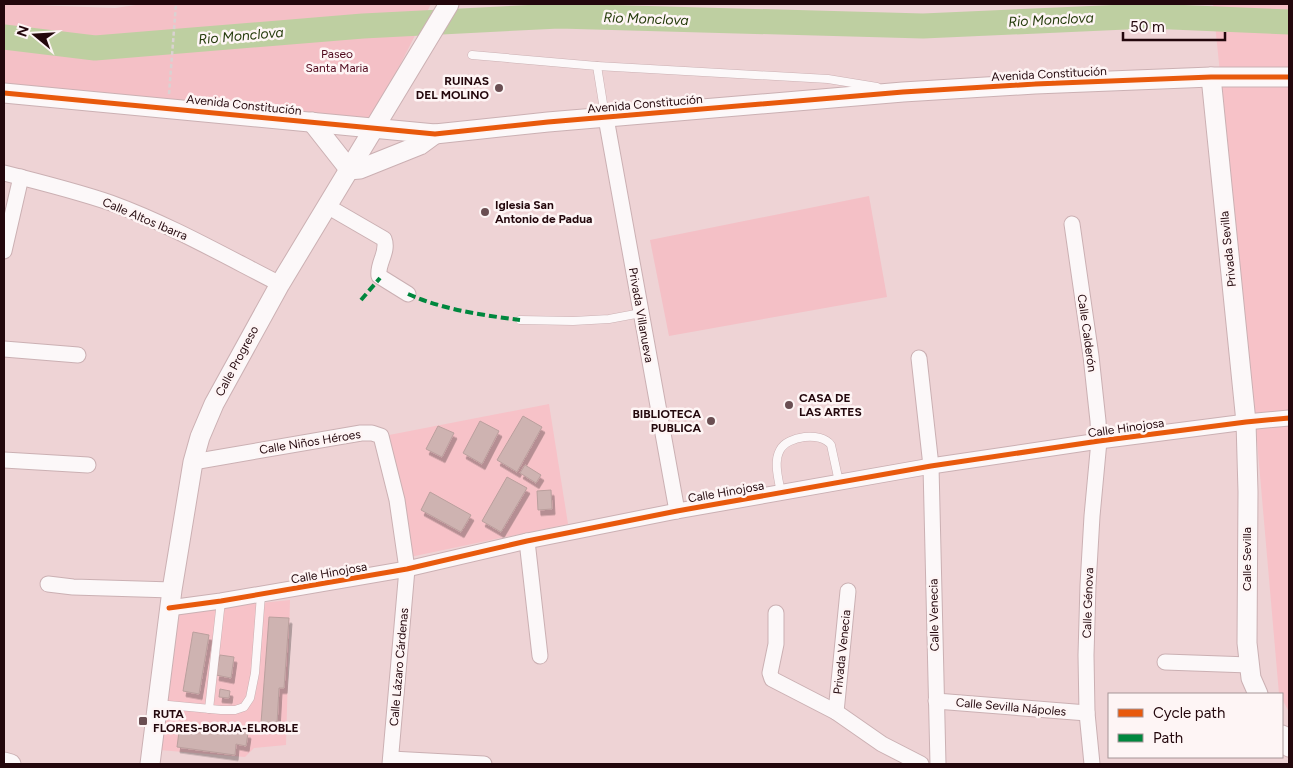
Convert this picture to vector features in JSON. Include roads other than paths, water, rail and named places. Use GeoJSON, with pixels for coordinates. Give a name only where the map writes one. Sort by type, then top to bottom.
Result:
{"type":"FeatureCollection","features":[{"type":"Feature","properties":{"kind":"street","name":"Calle Progreso"},"geometry":{"type":"LineString","coordinates":[[150,764],[171,599],[193,462],[200,437],[214,404],[280,284],[449,4]]}},
{"type":"Feature","properties":{"kind":"street","name":"Avenida Constitución"},"geometry":{"type":"LineString","coordinates":[[4,93],[435,134],[903,92],[1044,83],[1289,76]]}},
{"type":"Feature","properties":{"kind":"street","name":"Privada Sevilla"},"geometry":{"type":"LineString","coordinates":[[1211,77],[1246,422]]}},
{"type":"Feature","properties":{"kind":"street","name":"Privada Villanueva"},"geometry":{"type":"LineString","coordinates":[[606,118],[677,511]]}},
{"type":"Feature","properties":{"kind":"street"},"geometry":{"type":"LineString","coordinates":[[312,122],[349,170],[360,169],[420,145],[435,134]]}},
{"type":"Feature","properties":{"kind":"street","name":"Calle Altos Ibarra"},"geometry":{"type":"LineString","coordinates":[[4,173],[68,189],[120,207],[166,226],[280,284]]}},
{"type":"Feature","properties":{"kind":"street"},"geometry":{"type":"LineString","coordinates":[[4,252],[21,177]]}},
{"type":"Feature","properties":{"kind":"street"},"geometry":{"type":"LineString","coordinates":[[327,206],[384,239],[386,246],[378,270],[378,276],[408,294]]}},
{"type":"Feature","properties":{"kind":"street","name":"Calle Calderón"},"geometry":{"type":"LineString","coordinates":[[1072,224],[1091,356],[1099,442]]}},
{"type":"Feature","properties":{"kind":"street"},"geometry":{"type":"LineString","coordinates":[[4,349],[78,355]]}},
{"type":"Feature","properties":{"kind":"street"},"geometry":{"type":"LineString","coordinates":[[919,358],[931,466]]}},
{"type":"Feature","properties":{"kind":"street","name":"Calle Hinojosa"},"geometry":{"type":"LineString","coordinates":[[48,584],[171,599],[221,602],[407,569],[527,541],[677,511],[931,466],[1246,422],[1289,418]]}},
{"type":"Feature","properties":{"kind":"street","name":"Calle Sevilla"},"geometry":{"type":"LineString","coordinates":[[1246,422],[1248,492],[1247,643],[1251,678],[1258,693]]}},
{"type":"Feature","properties":{"kind":"street","name":"Calle Niños Héroes"},"geometry":{"type":"LineString","coordinates":[[193,462],[361,433],[380,435],[396,500],[407,569]]}},
{"type":"Feature","properties":{"kind":"street","name":"Calle Génova"},"geometry":{"type":"LineString","coordinates":[[1092,764],[1086,713],[1088,585],[1099,442]]}},
{"type":"Feature","properties":{"kind":"street"},"geometry":{"type":"LineString","coordinates":[[4,460],[88,465]]}},
{"type":"Feature","properties":{"kind":"street","name":"Calle Venecia"},"geometry":{"type":"LineString","coordinates":[[931,466],[938,764]]}},
{"type":"Feature","properties":{"kind":"street"},"geometry":{"type":"LineString","coordinates":[[527,541],[540,656]]}},
{"type":"Feature","properties":{"kind":"street","name":"Calle Lázaro Cárdenas"},"geometry":{"type":"LineString","coordinates":[[390,762],[407,569]]}},
{"type":"Feature","properties":{"kind":"street","name":"Privada Venecia"},"geometry":{"type":"LineString","coordinates":[[836,712],[848,592]]}},
{"type":"Feature","properties":{"kind":"street","name":"Privada Venecia"},"geometry":{"type":"LineString","coordinates":[[776,613],[776,644],[770,674],[772,680],[836,712],[882,744],[921,764]]}},
{"type":"Feature","properties":{"kind":"street"},"geometry":{"type":"LineString","coordinates":[[1165,662],[1249,665]]}},
{"type":"Feature","properties":{"kind":"street","name":"Calle Sevilla Nápoles"},"geometry":{"type":"LineString","coordinates":[[936,701],[1086,713]]}},
{"type":"Feature","properties":{"kind":"street"},"geometry":{"type":"LineString","coordinates":[[1283,736],[1289,747]]}},
{"type":"Feature","properties":{"kind":"street"},"geometry":{"type":"LineString","coordinates":[[4,762],[11,764]]}},
{"type":"Feature","properties":{"kind":"street"},"geometry":{"type":"LineString","coordinates":[[390,762],[484,764]]}},
{"type":"Feature","properties":{"kind":"lane"},"geometry":{"type":"LineString","coordinates":[[472,55],[597,66],[828,79],[903,92]]}},
{"type":"Feature","properties":{"kind":"lane"},"geometry":{"type":"LineString","coordinates":[[597,66],[606,118]]}},
{"type":"Feature","properties":{"kind":"lane"},"geometry":{"type":"LineString","coordinates":[[520,320],[573,321],[609,319],[641,313]]}},
{"type":"Feature","properties":{"kind":"lane"},"geometry":{"type":"LineString","coordinates":[[781,493],[777,465],[779,450],[784,444],[793,440],[819,436],[828,441],[831,445],[839,482]]}},
{"type":"Feature","properties":{"kind":"lane"},"geometry":{"type":"LineString","coordinates":[[158,704],[235,710],[244,707],[250,698],[255,673],[261,595]]}},
{"type":"Feature","properties":{"kind":"lane"},"geometry":{"type":"LineString","coordinates":[[209,709],[221,602]]}},
{"type":"Feature","properties":{"kind":"waterway","name":"Rio Monclova"},"geometry":{"type":"LineString","coordinates":[[4,37],[95,48],[363,26],[559,16],[923,26],[1148,16],[1289,22]]}},
{"type":"Feature","properties":{"kind":"place","name":"RUINAS DEL MOLINO"},"geometry":{"type":"Point","coordinates":[499,88]}},
{"type":"Feature","properties":{"kind":"place","name":"Iglesia San Antonio de Padua"},"geometry":{"type":"Point","coordinates":[485,212]}},
{"type":"Feature","properties":{"kind":"place","name":"CASA DE LAS ARTES"},"geometry":{"type":"Point","coordinates":[789,405]}},
{"type":"Feature","properties":{"kind":"place","name":"BIBLIOTECA PUBLICA"},"geometry":{"type":"Point","coordinates":[711,421]}},
{"type":"Feature","properties":{"kind":"place","name":"RUTA FLORES-BORJA-ELROBLE"},"geometry":{"type":"Point","coordinates":[143,721]}},
{"type":"Feature","properties":{"kind":"park label","name":"Paseo Santa Maria"},"geometry":{"type":"Point","coordinates":[337,61]}}]}
